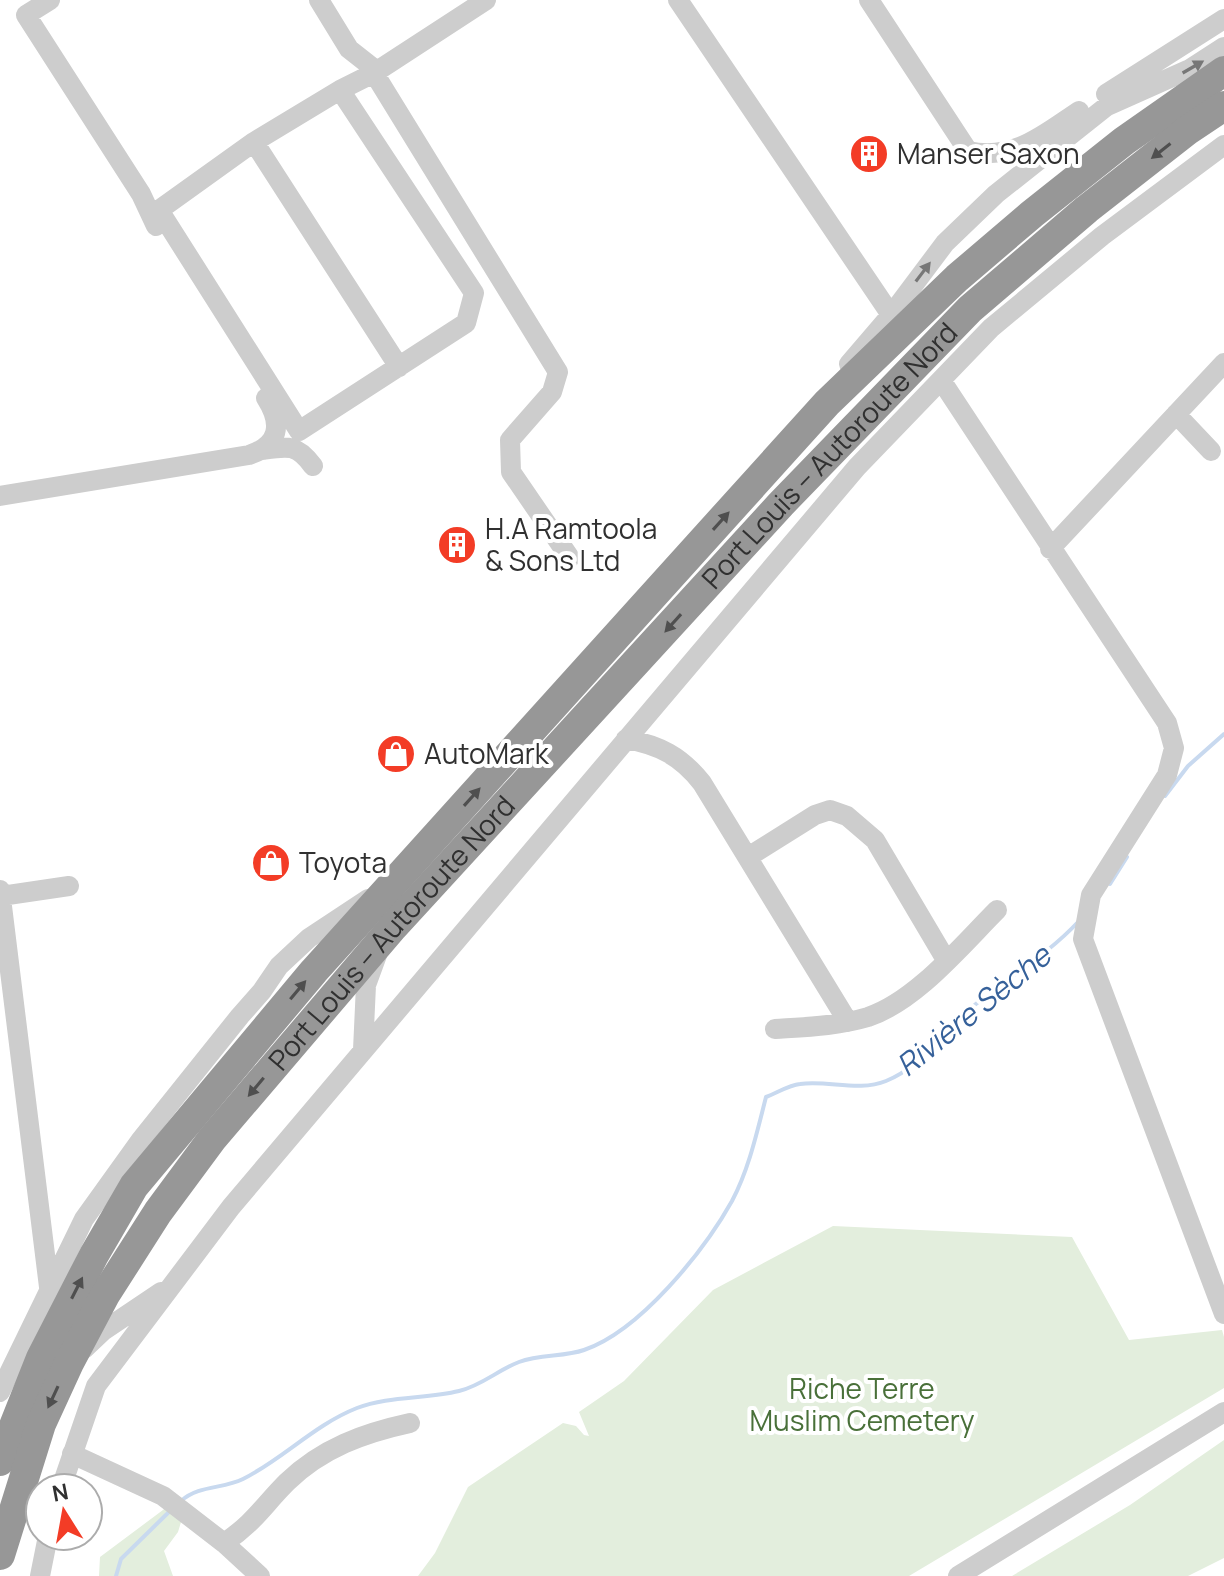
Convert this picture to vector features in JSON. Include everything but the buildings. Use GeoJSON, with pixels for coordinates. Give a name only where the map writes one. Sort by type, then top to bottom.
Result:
{"type":"FeatureCollection","features":[{"type":"Feature","properties":{"kind":"highway","name":"Port Louis – Autoroute Nord"},"geometry":{"type":"LineString","coordinates":[[0,1461],[41,1358],[134,1186],[314,971],[827,403],[957,278],[1032,214],[1124,141],[1224,71]]}},
{"type":"Feature","properties":{"kind":"highway","name":"Port Louis – Autoroute Nord"},"geometry":{"type":"LineString","coordinates":[[0,1555],[41,1424],[69,1363],[105,1295],[158,1212],[212,1139],[393,927],[781,504],[970,309],[1087,209],[1188,130],[1224,106]]}},
{"type":"Feature","properties":{"kind":"street"},"geometry":{"type":"LineString","coordinates":[[50,0],[26,15],[141,194],[181,267],[274,410],[275,433],[272,443],[263,450]]}},
{"type":"Feature","properties":{"kind":"street"},"geometry":{"type":"LineString","coordinates":[[319,0],[349,49],[375,72],[558,372],[552,392],[510,440],[511,472],[570,558]]}},
{"type":"Feature","properties":{"kind":"street"},"geometry":{"type":"LineString","coordinates":[[340,90],[474,293],[466,323],[299,431],[159,210],[254,142],[340,90],[375,72],[486,0]]}},
{"type":"Feature","properties":{"kind":"street"},"geometry":{"type":"LineString","coordinates":[[678,0],[891,315]]}},
{"type":"Feature","properties":{"kind":"street"},"geometry":{"type":"LineString","coordinates":[[869,0],[968,151],[989,156],[1025,146],[1224,19]]}},
{"type":"Feature","properties":{"kind":"street"},"geometry":{"type":"LineString","coordinates":[[752,486],[796,424],[891,315],[945,243],[996,194],[1107,106],[1190,69],[1224,47]]}},
{"type":"Feature","properties":{"kind":"street"},"geometry":{"type":"LineString","coordinates":[[254,142],[399,367]]}},
{"type":"Feature","properties":{"kind":"street"},"geometry":{"type":"LineString","coordinates":[[66,1472],[96,1386],[231,1207],[857,467],[991,328],[1077,257],[1224,145]]}},
{"type":"Feature","properties":{"kind":"street"},"geometry":{"type":"LineString","coordinates":[[1050,549],[1222,368]]}},
{"type":"Feature","properties":{"kind":"street"},"geometry":{"type":"LineString","coordinates":[[941,380],[1167,723],[1174,748],[1167,775],[1091,895],[1083,939],[1224,1314]]}},
{"type":"Feature","properties":{"kind":"street"},"geometry":{"type":"LineString","coordinates":[[1176,414],[1211,451]]}},
{"type":"Feature","properties":{"kind":"street"},"geometry":{"type":"LineString","coordinates":[[0,496],[282,447],[304,454],[313,466]]}},
{"type":"Feature","properties":{"kind":"street"},"geometry":{"type":"LineString","coordinates":[[626,739],[659,747],[689,767],[748,857],[848,1022]]}},
{"type":"Feature","properties":{"kind":"street"},"geometry":{"type":"LineString","coordinates":[[748,857],[815,815],[830,810],[847,816],[875,840],[946,960]]}},
{"type":"Feature","properties":{"kind":"street"},"geometry":{"type":"LineString","coordinates":[[0,1392],[8,1357],[84,1219],[140,1141],[279,966],[309,938],[400,876]]}},
{"type":"Feature","properties":{"kind":"street"},"geometry":{"type":"LineString","coordinates":[[1,896],[69,886]]}},
{"type":"Feature","properties":{"kind":"street"},"geometry":{"type":"LineString","coordinates":[[0,890],[49,1287]]}},
{"type":"Feature","properties":{"kind":"street"},"geometry":{"type":"LineString","coordinates":[[775,1029],[848,1022],[888,1008],[909,994],[997,910]]}},
{"type":"Feature","properties":{"kind":"street"},"geometry":{"type":"LineString","coordinates":[[363,1050],[366,985],[373,961],[393,927]]}},
{"type":"Feature","properties":{"kind":"street"},"geometry":{"type":"LineString","coordinates":[[69,1363],[103,1331],[171,1286]]}},
{"type":"Feature","properties":{"kind":"street"},"geometry":{"type":"LineString","coordinates":[[958,1576],[1224,1412]]}},
{"type":"Feature","properties":{"kind":"street"},"geometry":{"type":"LineString","coordinates":[[224,1543],[247,1527],[289,1481],[335,1446],[376,1430],[410,1423]]}},
{"type":"Feature","properties":{"kind":"street"},"geometry":{"type":"LineString","coordinates":[[72,1454],[163,1496],[224,1543],[260,1576]]}},
{"type":"Feature","properties":{"kind":"street"},"geometry":{"type":"LineString","coordinates":[[40,1576],[45,1552]]}},
{"type":"Feature","properties":{"kind":"green space","name":"Riche Terre Muslim Cemetery"},"geometry":{"type":"Polygon","coordinates":[[[833,1226],[1072,1237],[1129,1340],[1222,1330],[1224,1388],[909,1576],[418,1576],[435,1553],[468,1487],[563,1423],[576,1426],[589,1436],[579,1412],[624,1381],[713,1290],[833,1226]]]}},
{"type":"Feature","properties":{"kind":"green space"},"geometry":{"type":"Polygon","coordinates":[[[1224,1440],[1224,1558],[1188,1576],[1012,1576],[1130,1505],[1224,1440]]]}},
{"type":"Feature","properties":{"kind":"green space"},"geometry":{"type":"Polygon","coordinates":[[[175,1501],[185,1509],[178,1532],[164,1551],[173,1576],[99,1576],[100,1557],[175,1501]]]}},
{"type":"Feature","properties":{"kind":"waterway","name":"Rivière Sèche"},"geometry":{"type":"LineString","coordinates":[[1165,796],[1188,766],[1224,734]]}},
{"type":"Feature","properties":{"kind":"waterway","name":"Rivière Sèche"},"geometry":{"type":"LineString","coordinates":[[1110,884],[1127,857]]}},
{"type":"Feature","properties":{"kind":"waterway","name":"Rivière Sèche"},"geometry":{"type":"LineString","coordinates":[[181,1501],[195,1492],[243,1479],[327,1423],[357,1408],[381,1401],[459,1391],[519,1362],[584,1350],[627,1326],[688,1265],[720,1221],[743,1176],[766,1097],[800,1084],[865,1086],[897,1076],[916,1063],[970,1009],[1050,948],[1079,921]]}},
{"type":"Feature","properties":{"kind":"waterway","name":"Rivière Sèche"},"geometry":{"type":"LineString","coordinates":[[116,1576],[121,1559],[172,1509]]}},
{"type":"Feature","properties":{"kind":"place","name":"Manser Saxon"},"geometry":{"type":"Point","coordinates":[869,154]}},
{"type":"Feature","properties":{"kind":"place","name":"H.A Ramtoola & Sons Ltd"},"geometry":{"type":"Point","coordinates":[457,545]}},
{"type":"Feature","properties":{"kind":"place","name":"AutoMark"},"geometry":{"type":"Point","coordinates":[396,754]}},
{"type":"Feature","properties":{"kind":"place","name":"Toyota"},"geometry":{"type":"Point","coordinates":[271,863]}}]}
